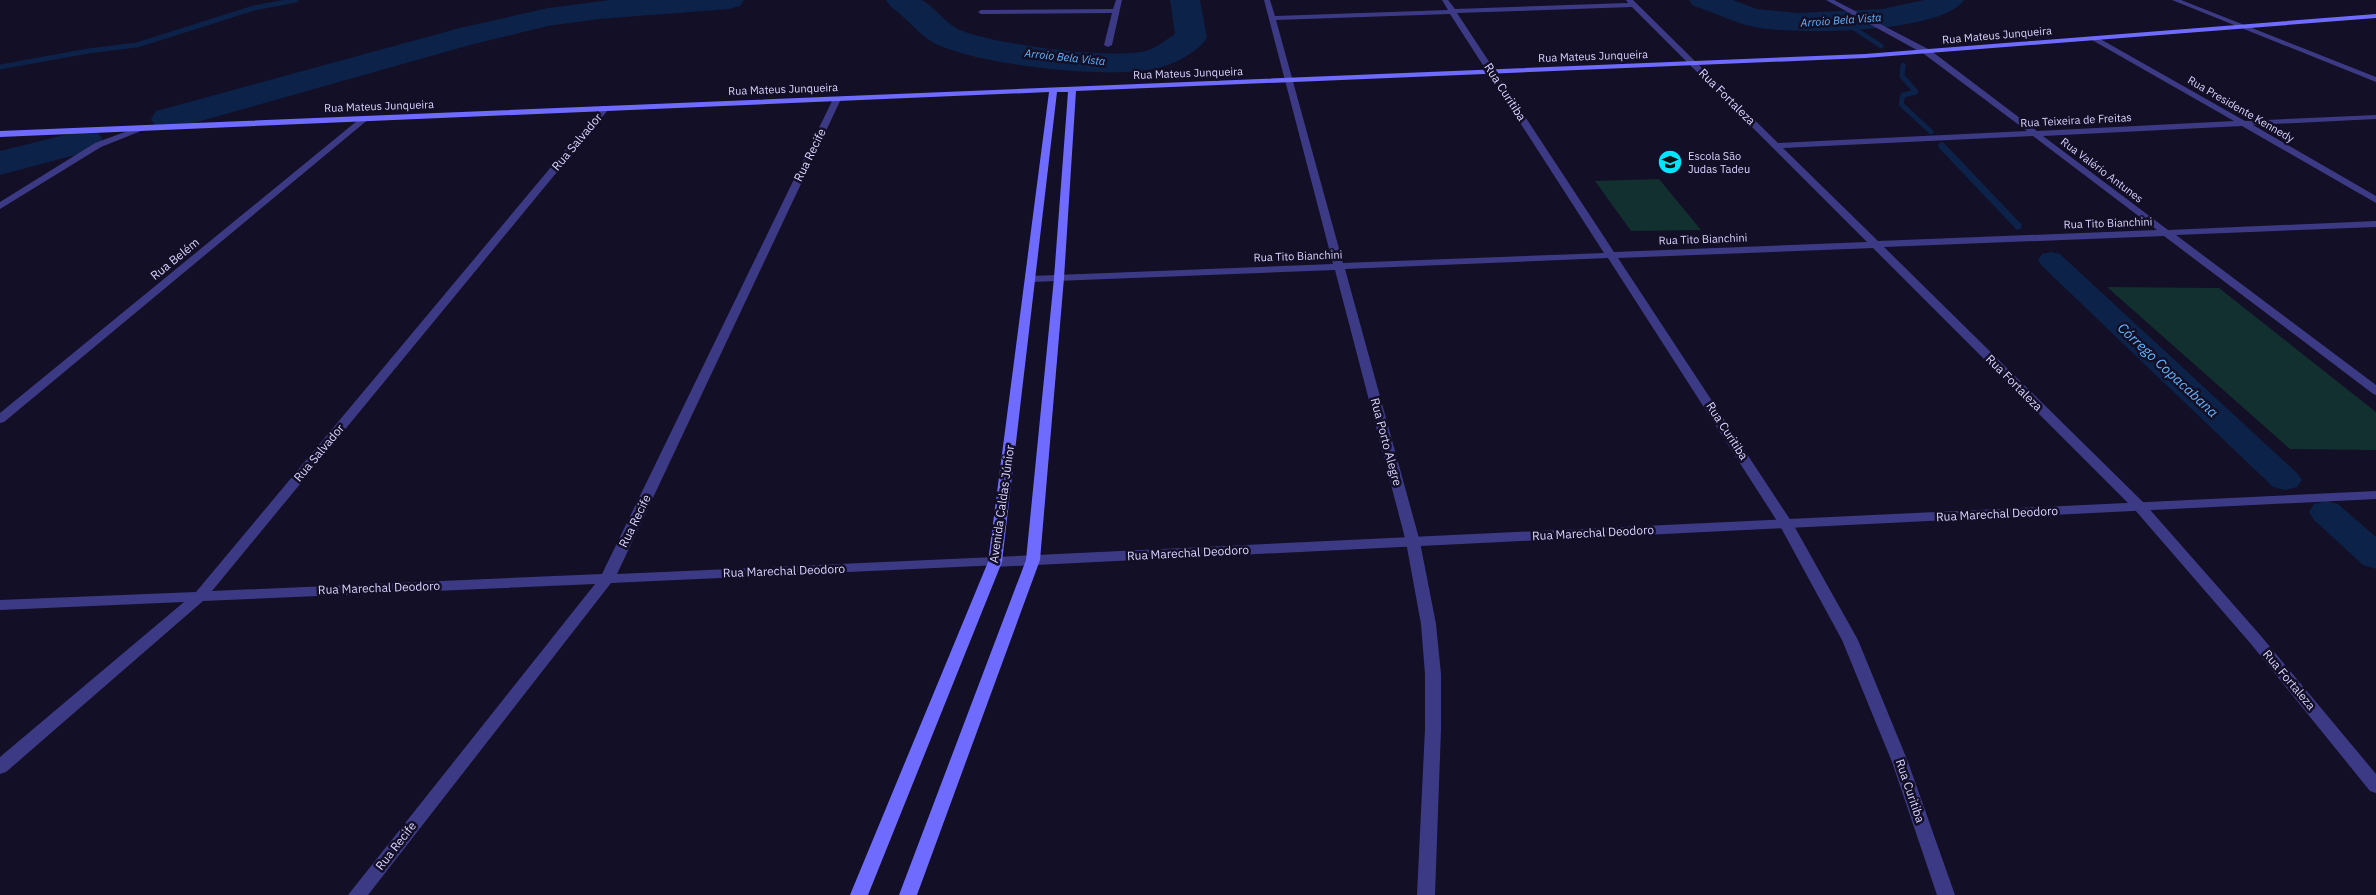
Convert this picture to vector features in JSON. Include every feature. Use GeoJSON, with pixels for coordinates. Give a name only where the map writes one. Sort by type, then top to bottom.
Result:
{"type":"FeatureCollection","features":[{"type":"Feature","properties":{"kind":"main road","name":"Rua Mateus Junqueira"},"geometry":{"type":"LineString","coordinates":[[0,134],[1927,52],[2376,16]]}},
{"type":"Feature","properties":{"kind":"main road"},"geometry":{"type":"LineString","coordinates":[[908,895],[1033,560],[1059,278],[1072,89]]}},
{"type":"Feature","properties":{"kind":"main road","name":"Avenida Caldas Júnior"},"geometry":{"type":"LineString","coordinates":[[860,895],[995,562],[1053,90]]}},
{"type":"Feature","properties":{"kind":"street"},"geometry":{"type":"LineString","coordinates":[[1108,45],[1119,0]]}},
{"type":"Feature","properties":{"kind":"street","name":"Rua Porto Alegre"},"geometry":{"type":"LineString","coordinates":[[1267,0],[1413,542],[1426,600],[1433,673],[1433,738],[1426,895]]}},
{"type":"Feature","properties":{"kind":"street","name":"Rua Curitiba"},"geometry":{"type":"LineString","coordinates":[[1445,0],[1786,524],[1850,640],[1900,762],[1946,895]]}},
{"type":"Feature","properties":{"kind":"street","name":"Rua Valério Antunes"},"geometry":{"type":"LineString","coordinates":[[1829,0],[1927,52],[2376,391]]}},
{"type":"Feature","properties":{"kind":"street"},"geometry":{"type":"LineString","coordinates":[[2175,0],[2376,80]]}},
{"type":"Feature","properties":{"kind":"street"},"geometry":{"type":"LineString","coordinates":[[1272,18],[1632,3]]}},
{"type":"Feature","properties":{"kind":"street","name":"Rua Fortaleza"},"geometry":{"type":"LineString","coordinates":[[1632,3],[2140,507],[2256,640],[2376,786]]}},
{"type":"Feature","properties":{"kind":"street"},"geometry":{"type":"LineString","coordinates":[[981,12],[1116,11]]}},
{"type":"Feature","properties":{"kind":"street","name":"Rua Presidente Kennedy"},"geometry":{"type":"LineString","coordinates":[[2095,38],[2376,200]]}},
{"type":"Feature","properties":{"kind":"street","name":"Rua Recife"},"geometry":{"type":"LineString","coordinates":[[357,895],[607,579],[837,98]]}},
{"type":"Feature","properties":{"kind":"street","name":"Rua Salvador"},"geometry":{"type":"LineString","coordinates":[[0,768],[200,596],[606,108]]}},
{"type":"Feature","properties":{"kind":"street","name":"Rua Teixeira de Freitas"},"geometry":{"type":"LineString","coordinates":[[1777,146],[2376,116]]}},
{"type":"Feature","properties":{"kind":"street","name":"Rua Belém"},"geometry":{"type":"LineString","coordinates":[[0,419],[366,118]]}},
{"type":"Feature","properties":{"kind":"street"},"geometry":{"type":"LineString","coordinates":[[0,206],[98,145],[147,127]]}},
{"type":"Feature","properties":{"kind":"street","name":"Rua Tito Bianchini"},"geometry":{"type":"LineString","coordinates":[[1031,279],[2376,224]]}},
{"type":"Feature","properties":{"kind":"street","name":"Rua Marechal Deodoro"},"geometry":{"type":"LineString","coordinates":[[0,604],[995,562],[2376,495]]}},
{"type":"Feature","properties":{"kind":"green space"},"geometry":{"type":"Polygon","coordinates":[[[1659,179],[1701,230],[1631,231],[1595,181],[1659,179]]]}},
{"type":"Feature","properties":{"kind":"green space"},"geometry":{"type":"Polygon","coordinates":[[[2107,287],[2219,288],[2376,412],[2376,450],[2290,449],[2107,287]]]}},
{"type":"Feature","properties":{"kind":"waterway"},"geometry":{"type":"LineString","coordinates":[[0,67],[88,51],[137,45],[254,8],[296,0]]}},
{"type":"Feature","properties":{"kind":"waterway"},"geometry":{"type":"LineString","coordinates":[[169,119],[460,38],[548,17],[599,10],[729,0]]}},
{"type":"Feature","properties":{"kind":"waterway","name":"Arroio Bela Vista"},"geometry":{"type":"LineString","coordinates":[[901,0],[940,32],[962,42],[1046,58],[1108,62],[1150,60],[1191,38],[1191,27],[1185,0]]}},
{"type":"Feature","properties":{"kind":"waterway","name":"Arroio Bela Vista"},"geometry":{"type":"LineString","coordinates":[[1704,0],[1754,18],[1797,22],[1853,21],[1882,18],[1932,8],[1949,0]]}},
{"type":"Feature","properties":{"kind":"waterway","name":"Córrego Copacabana"},"geometry":{"type":"LineString","coordinates":[[1843,21],[1881,46]]}},
{"type":"Feature","properties":{"kind":"waterway","name":"Córrego Copacabana"},"geometry":{"type":"LineString","coordinates":[[1903,65],[1902,76],[1916,92],[1903,95],[1901,104],[1931,132]]}},
{"type":"Feature","properties":{"kind":"waterway"},"geometry":{"type":"LineString","coordinates":[[0,163],[85,141]]}},
{"type":"Feature","properties":{"kind":"waterway","name":"Córrego Copacabana"},"geometry":{"type":"LineString","coordinates":[[1942,146],[2018,226]]}},
{"type":"Feature","properties":{"kind":"waterway","name":"Córrego Copacabana"},"geometry":{"type":"LineString","coordinates":[[2051,260],[2285,480]]}},
{"type":"Feature","properties":{"kind":"waterway","name":"Córrego Copacabana"},"geometry":{"type":"LineString","coordinates":[[2326,512],[2376,557]]}},
{"type":"Feature","properties":{"kind":"place","name":"Escola São Judas Tadeu"},"geometry":{"type":"Point","coordinates":[1670,162]}}]}
